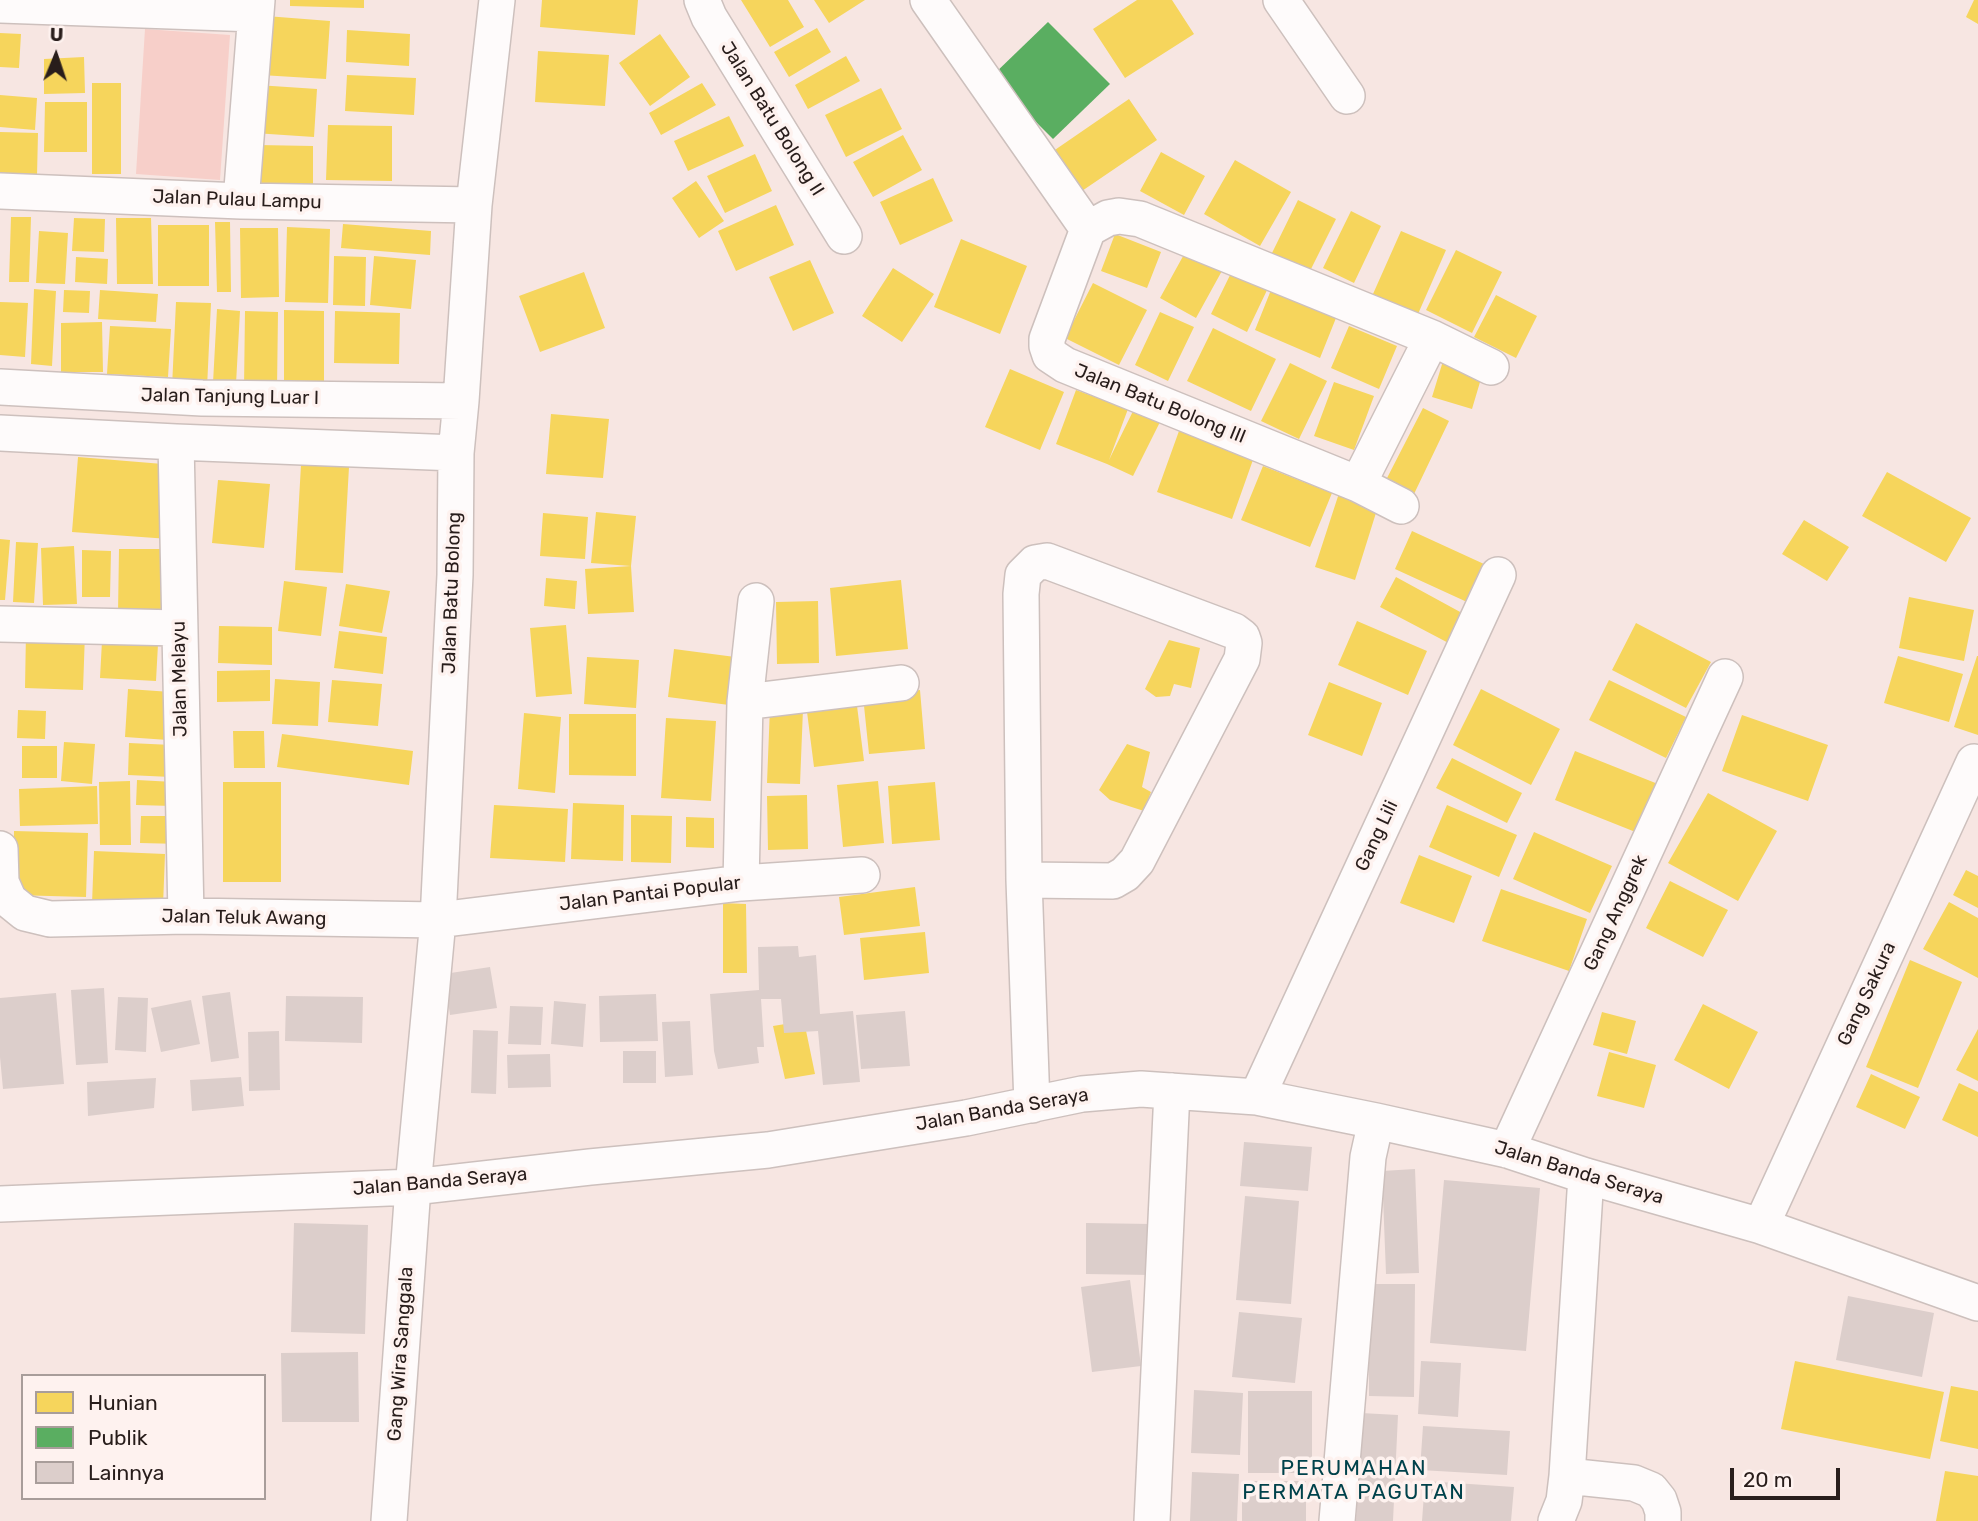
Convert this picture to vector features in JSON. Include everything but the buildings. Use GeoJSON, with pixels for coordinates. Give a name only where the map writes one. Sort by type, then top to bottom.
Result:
{"type":"FeatureCollection","features":[{"type":"Feature","properties":{"kind":"street","name":"Jalan Batu Bolong"},"geometry":{"type":"LineString","coordinates":[[413,1187],[438,920],[455,575],[456,453],[474,205],[497,0]]}},
{"type":"Feature","properties":{"kind":"street","name":"Jalan Batu Bolong II"},"geometry":{"type":"LineString","coordinates":[[702,0],[709,17],[844,236]]}},
{"type":"Feature","properties":{"kind":"street"},"geometry":{"type":"LineString","coordinates":[[929,0],[1088,229],[1108,218],[1119,216],[1140,219],[1432,338],[1491,367]]}},
{"type":"Feature","properties":{"kind":"street"},"geometry":{"type":"LineString","coordinates":[[1281,0],[1347,96]]}},
{"type":"Feature","properties":{"kind":"street"},"geometry":{"type":"LineString","coordinates":[[0,5],[256,7],[241,201]]}},
{"type":"Feature","properties":{"kind":"street","name":"Jalan Pulau Lampu"},"geometry":{"type":"LineString","coordinates":[[0,191],[241,201],[474,205]]}},
{"type":"Feature","properties":{"kind":"street","name":"Jalan Batu Bolong III"},"geometry":{"type":"LineString","coordinates":[[1088,229],[1047,339],[1050,355],[1065,365],[1358,484],[1401,506]]}},
{"type":"Feature","properties":{"kind":"street"},"geometry":{"type":"LineString","coordinates":[[1358,484],[1432,338]]}},
{"type":"Feature","properties":{"kind":"street","name":"Jalan Tanjung Luar I"},"geometry":{"type":"LineString","coordinates":[[0,387],[202,398],[461,401]]}},
{"type":"Feature","properties":{"kind":"street"},"geometry":{"type":"LineString","coordinates":[[0,433],[456,453]]}},
{"type":"Feature","properties":{"kind":"street","name":"Jalan Melayu"},"geometry":{"type":"LineString","coordinates":[[176,442],[186,916]]}},
{"type":"Feature","properties":{"kind":"street"},"geometry":{"type":"LineString","coordinates":[[1024,880],[1113,881],[1125,874],[1137,861],[1242,659],[1244,643],[1241,637],[1234,631],[1047,561],[1035,563],[1023,575],[1024,880],[1032,1105]]}},
{"type":"Feature","properties":{"kind":"street","name":"Gang Lili"},"geometry":{"type":"LineString","coordinates":[[1257,1097],[1498,575]]}},
{"type":"Feature","properties":{"kind":"street"},"geometry":{"type":"LineString","coordinates":[[741,883],[745,702],[756,601]]}},
{"type":"Feature","properties":{"kind":"street"},"geometry":{"type":"LineString","coordinates":[[0,624],[179,628]]}},
{"type":"Feature","properties":{"kind":"street","name":"Gang Anggrek"},"geometry":{"type":"LineString","coordinates":[[1507,1150],[1725,677]]}},
{"type":"Feature","properties":{"kind":"street"},"geometry":{"type":"LineString","coordinates":[[745,702],[901,683]]}},
{"type":"Feature","properties":{"kind":"street","name":"Gang Sakura"},"geometry":{"type":"LineString","coordinates":[[1760,1226],[1974,762]]}},
{"type":"Feature","properties":{"kind":"street","name":"Jalan Teluk Awang"},"geometry":{"type":"LineString","coordinates":[[0,849],[1,882],[9,900],[25,913],[50,919],[186,916],[438,920]]}},
{"type":"Feature","properties":{"kind":"street","name":"Jalan Pantai Popular"},"geometry":{"type":"LineString","coordinates":[[438,920],[741,883],[862,875]]}},
{"type":"Feature","properties":{"kind":"street","name":"Jalan Banda Seraya"},"geometry":{"type":"LineString","coordinates":[[0,1204],[413,1187],[768,1150],[966,1118],[1082,1094],[1141,1089],[1257,1097],[1507,1150],[1586,1176],[1760,1226],[1978,1303]]}},
{"type":"Feature","properties":{"kind":"street"},"geometry":{"type":"LineString","coordinates":[[1152,1521],[1172,1091]]}},
{"type":"Feature","properties":{"kind":"street"},"geometry":{"type":"LineString","coordinates":[[1337,1521],[1368,1157],[1376,1121]]}},
{"type":"Feature","properties":{"kind":"street"},"geometry":{"type":"LineString","coordinates":[[1556,1521],[1564,1501],[1567,1476],[1586,1176]]}},
{"type":"Feature","properties":{"kind":"street","name":"Gang Wira Sanggala"},"geometry":{"type":"LineString","coordinates":[[388,1521],[413,1187]]}},
{"type":"Feature","properties":{"kind":"street"},"geometry":{"type":"LineString","coordinates":[[1567,1476],[1634,1483],[1651,1490],[1659,1500],[1663,1521]]}},
{"type":"Feature","properties":{"kind":"shaded area"},"geometry":{"type":"Polygon","coordinates":[[[145,29],[230,35],[220,180],[136,174],[145,29]]]}},
{"type":"Feature","properties":{"kind":"district","name":"PERUMAHAN PERMATA PAGUTAN"},"geometry":{"type":"Point","coordinates":[1354,1481]}}]}
